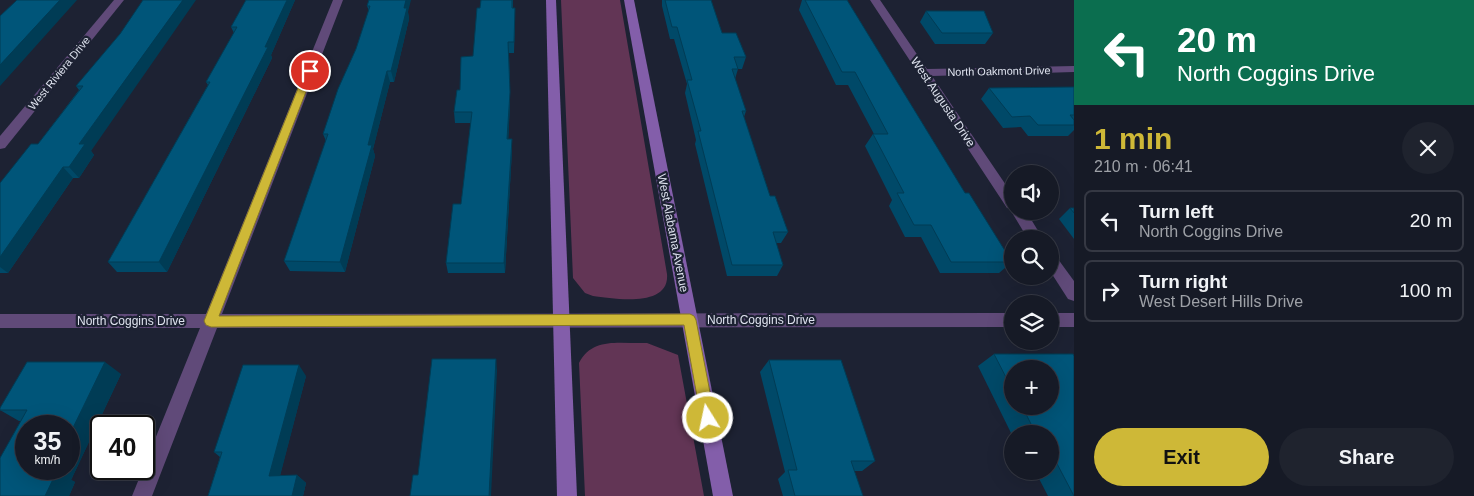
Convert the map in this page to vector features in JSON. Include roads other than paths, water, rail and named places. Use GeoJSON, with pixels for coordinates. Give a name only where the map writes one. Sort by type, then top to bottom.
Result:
{"type":"FeatureCollection","features":[{"type":"Feature","properties":{"kind":"street","name":"West Riviera Drive"},"geometry":{"type":"LineString","coordinates":[[0,145],[119,0]]}},
{"type":"Feature","properties":{"kind":"street"},"geometry":{"type":"LineString","coordinates":[[142,496],[338,0]]}},
{"type":"Feature","properties":{"kind":"street"},"geometry":{"type":"LineString","coordinates":[[551,0],[567,496]]}},
{"type":"Feature","properties":{"kind":"street","name":"West Alabama Avenue"},"geometry":{"type":"LineString","coordinates":[[629,0],[722,496]]}},
{"type":"Feature","properties":{"kind":"street","name":"West Augusta Drive"},"geometry":{"type":"LineString","coordinates":[[875,0],[1004,192]]}},
{"type":"Feature","properties":{"kind":"street","name":"North Oakmont Drive"},"geometry":{"type":"LineString","coordinates":[[923,72],[1074,69]]}},
{"type":"Feature","properties":{"kind":"street"},"geometry":{"type":"LineString","coordinates":[[1059,272],[1074,294]]}},
{"type":"Feature","properties":{"kind":"street","name":"North Coggins Drive"},"geometry":{"type":"LineString","coordinates":[[0,321],[1004,320]]}},
{"type":"Feature","properties":{"kind":"street"},"geometry":{"type":"LineString","coordinates":[[1059,320],[1074,320]]}}]}
